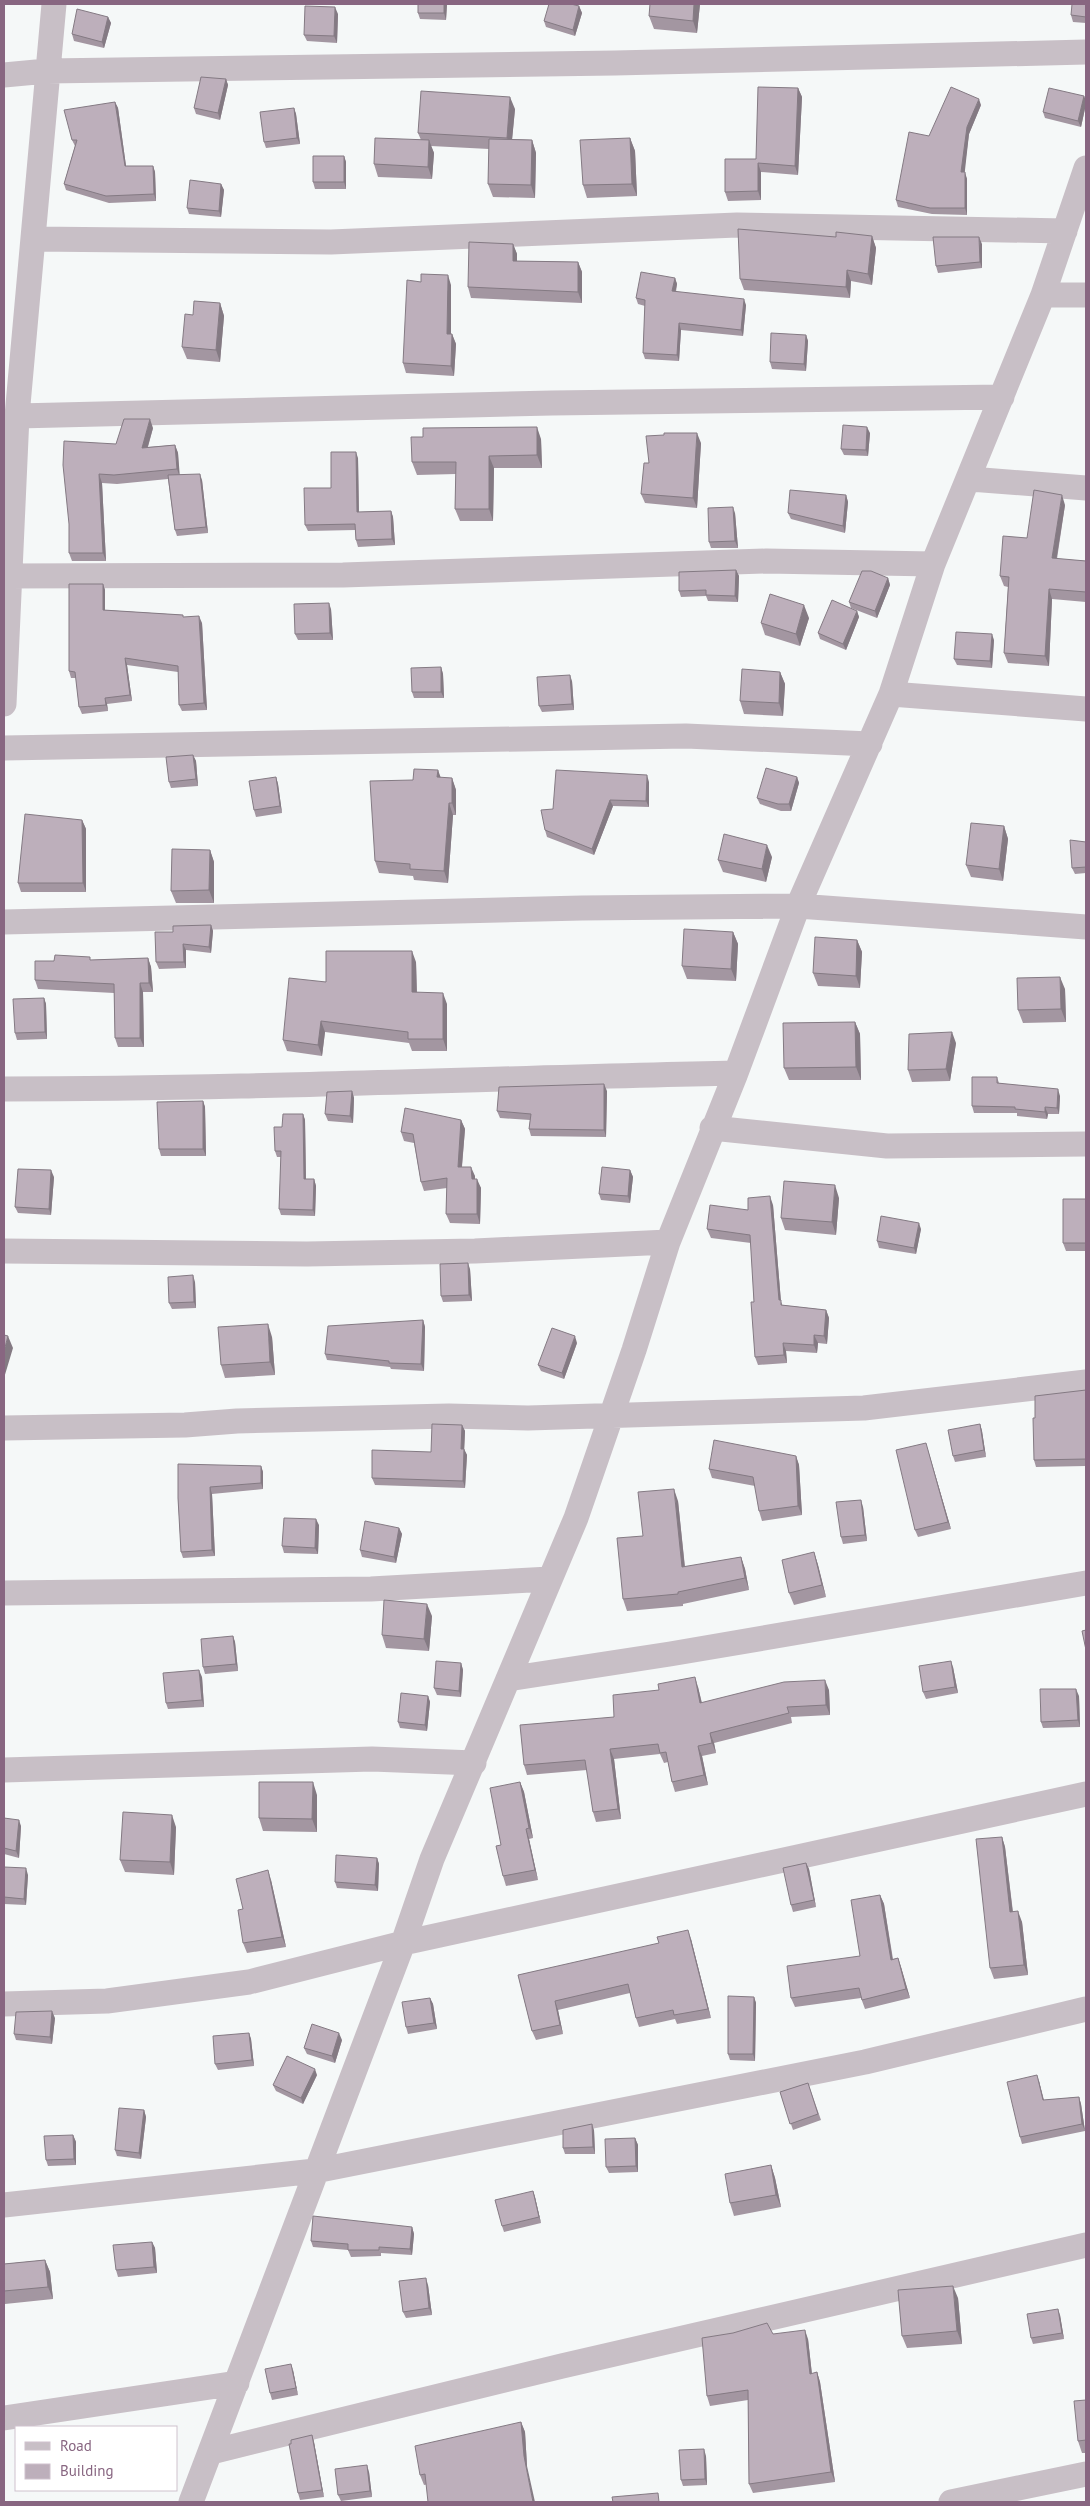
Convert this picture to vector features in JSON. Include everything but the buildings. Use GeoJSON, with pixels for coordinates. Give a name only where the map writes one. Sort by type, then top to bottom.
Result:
{"type":"FeatureCollection","features":[{"type":"Feature","properties":{"kind":"street"},"geometry":{"type":"LineString","coordinates":[[4,704],[7,575],[17,416],[54,4]]}},
{"type":"Feature","properties":{"kind":"street"},"geometry":{"type":"LineString","coordinates":[[4,75],[47,71],[615,63],[1086,52]]}},
{"type":"Feature","properties":{"kind":"street"},"geometry":{"type":"LineString","coordinates":[[191,2502],[403,1943],[432,1859],[576,1518],[610,1414],[634,1350],[668,1242],[712,1128],[736,1073],[798,906],[891,694],[933,564],[970,479],[1043,295],[1086,168]]}},
{"type":"Feature","properties":{"kind":"street"},"geometry":{"type":"LineString","coordinates":[[34,239],[331,242],[737,225],[1064,231]]}},
{"type":"Feature","properties":{"kind":"street"},"geometry":{"type":"LineString","coordinates":[[1043,295],[1086,295]]}},
{"type":"Feature","properties":{"kind":"street"},"geometry":{"type":"LineString","coordinates":[[17,416],[552,403],[1002,398]]}},
{"type":"Feature","properties":{"kind":"street"},"geometry":{"type":"LineString","coordinates":[[970,479],[1086,488]]}},
{"type":"Feature","properties":{"kind":"street"},"geometry":{"type":"LineString","coordinates":[[7,575],[343,575],[766,561],[933,564]]}},
{"type":"Feature","properties":{"kind":"street"},"geometry":{"type":"LineString","coordinates":[[891,694],[1086,709]]}},
{"type":"Feature","properties":{"kind":"street"},"geometry":{"type":"LineString","coordinates":[[4,748],[686,736],[870,744]]}},
{"type":"Feature","properties":{"kind":"street"},"geometry":{"type":"LineString","coordinates":[[4,922],[582,908],[798,906],[1086,927]]}},
{"type":"Feature","properties":{"kind":"street"},"geometry":{"type":"LineString","coordinates":[[4,1089],[224,1087],[509,1077],[736,1073]]}},
{"type":"Feature","properties":{"kind":"street"},"geometry":{"type":"LineString","coordinates":[[712,1128],[887,1146],[1086,1144]]}},
{"type":"Feature","properties":{"kind":"street"},"geometry":{"type":"LineString","coordinates":[[4,1251],[307,1254],[475,1251],[668,1242]]}},
{"type":"Feature","properties":{"kind":"street"},"geometry":{"type":"LineString","coordinates":[[4,1428],[184,1426],[237,1421],[449,1416],[528,1418],[610,1414],[864,1408],[1086,1382]]}},
{"type":"Feature","properties":{"kind":"street"},"geometry":{"type":"LineString","coordinates":[[4,1593],[371,1589],[550,1579]]}},
{"type":"Feature","properties":{"kind":"street"},"geometry":{"type":"LineString","coordinates":[[508,1679],[670,1654],[1086,1583]]}},
{"type":"Feature","properties":{"kind":"street"},"geometry":{"type":"LineString","coordinates":[[4,1770],[372,1759],[474,1763]]}},
{"type":"Feature","properties":{"kind":"street"},"geometry":{"type":"LineString","coordinates":[[4,2004],[108,2001],[249,1982],[403,1943],[1086,1794]]}},
{"type":"Feature","properties":{"kind":"street"},"geometry":{"type":"LineString","coordinates":[[4,2205],[315,2171],[865,2062],[1086,2008]]}},
{"type":"Feature","properties":{"kind":"street"},"geometry":{"type":"LineString","coordinates":[[211,2452],[562,2366],[1086,2245]]}},
{"type":"Feature","properties":{"kind":"street"},"geometry":{"type":"LineString","coordinates":[[4,2418],[237,2383]]}},
{"type":"Feature","properties":{"kind":"street"},"geometry":{"type":"LineString","coordinates":[[951,2502],[1086,2474]]}}]}
